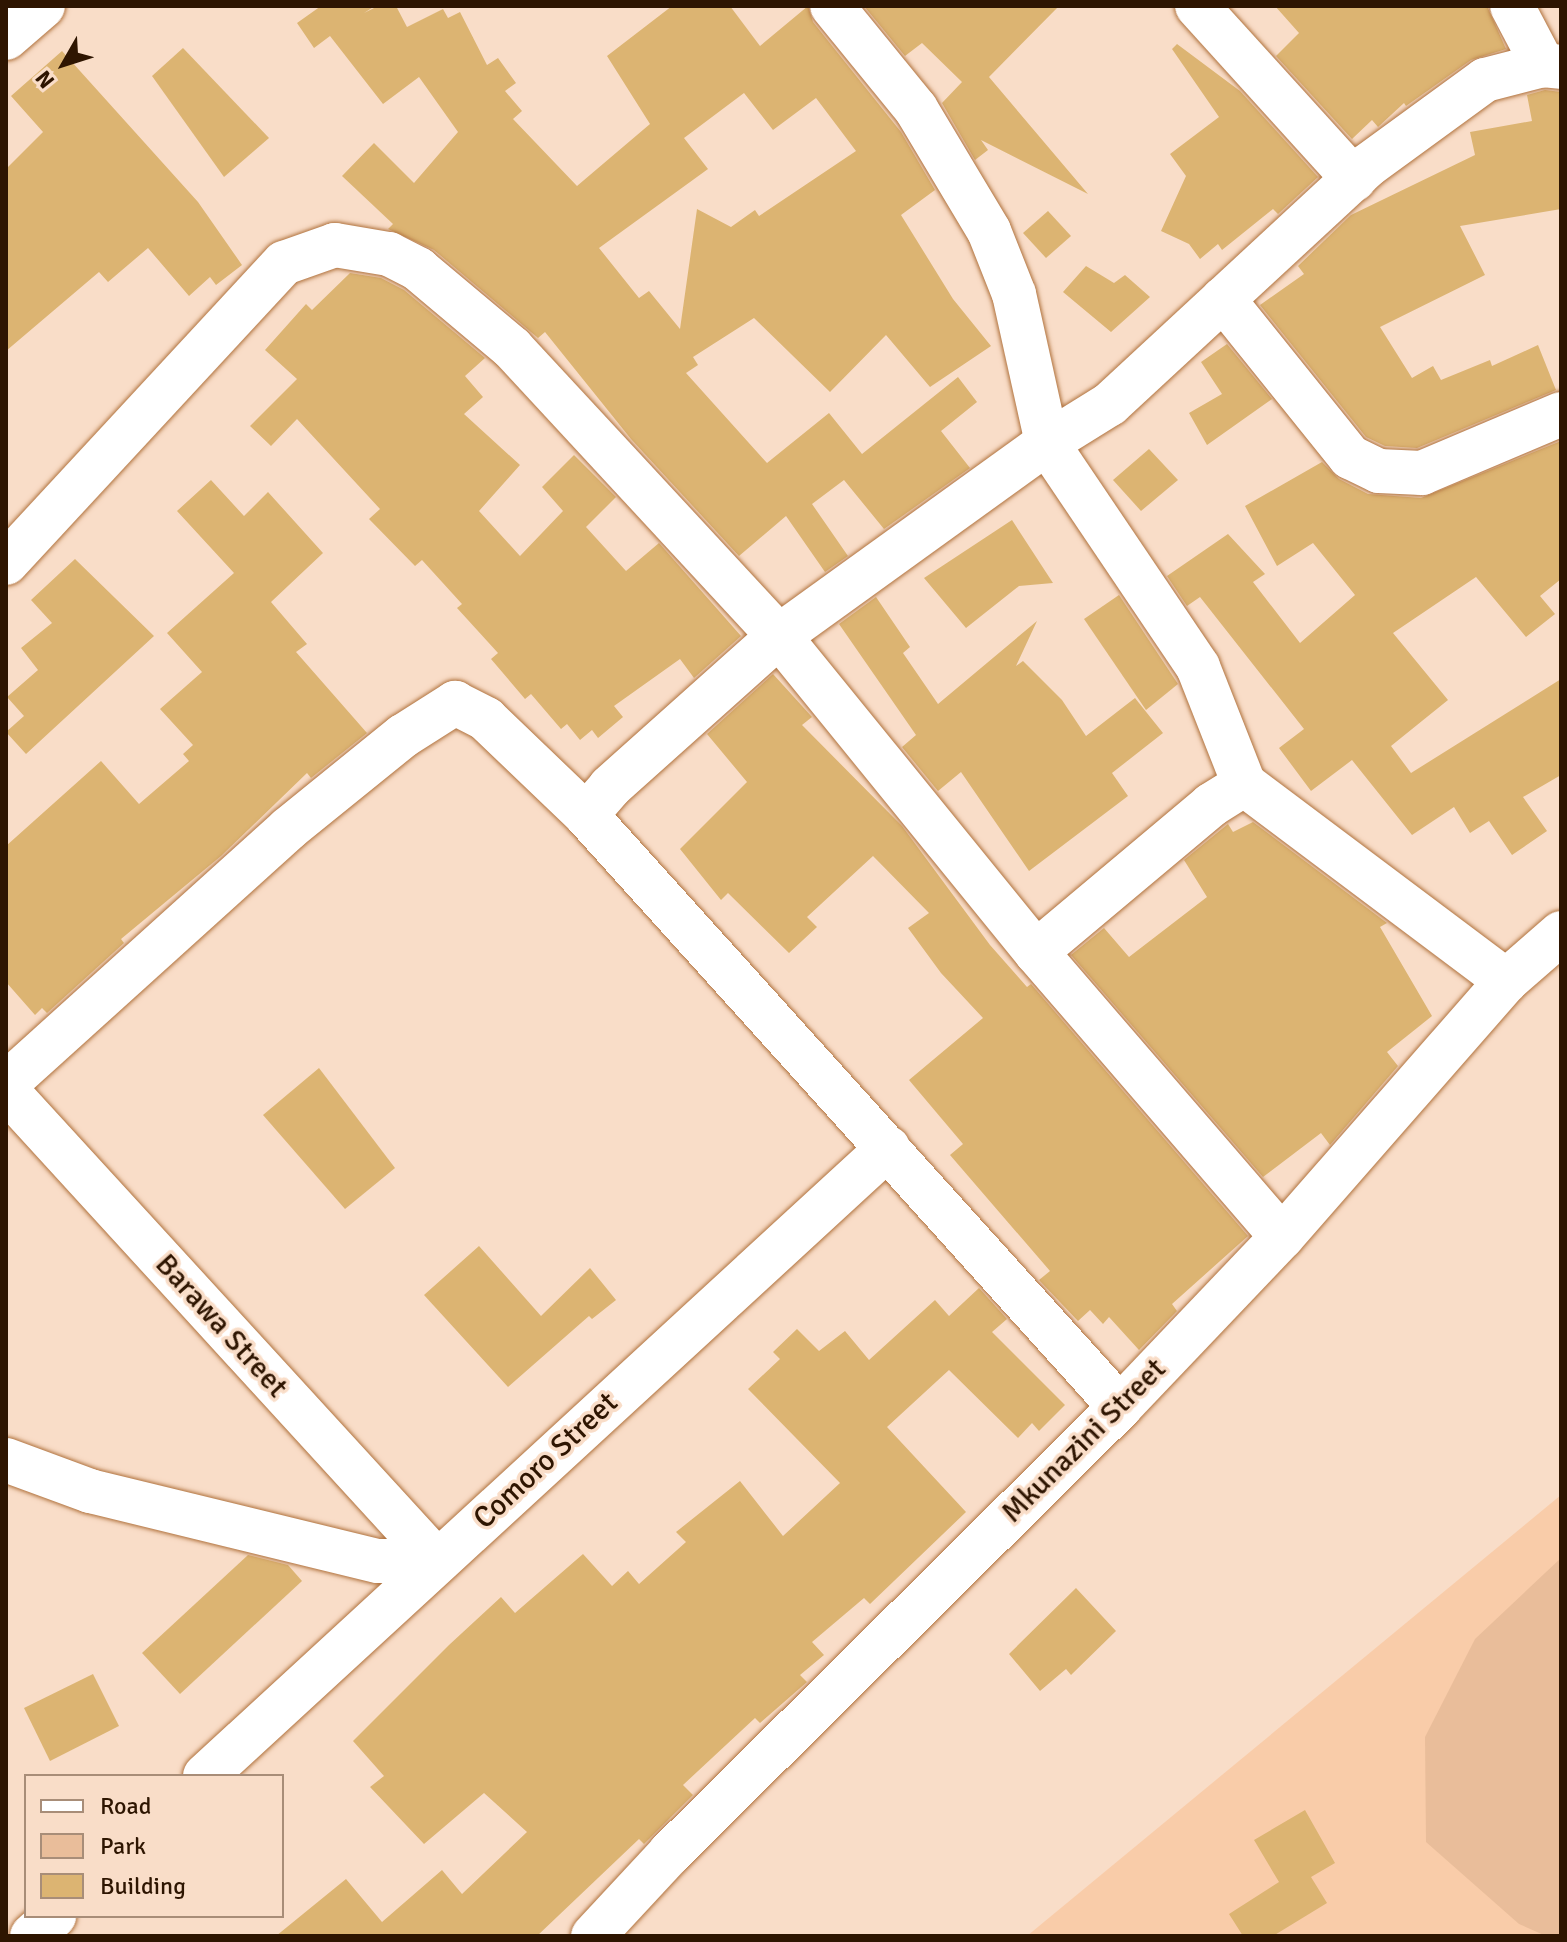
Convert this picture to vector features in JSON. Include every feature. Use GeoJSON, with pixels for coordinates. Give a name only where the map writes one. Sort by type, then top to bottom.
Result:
{"type":"FeatureCollection","features":[{"type":"Feature","properties":{"kind":"street"},"geometry":{"type":"LineString","coordinates":[[6,38],[43,6]]}},
{"type":"Feature","properties":{"kind":"street"},"geometry":{"type":"LineString","coordinates":[[832,6],[916,109],[989,231],[1014,294],[1047,443],[1198,667],[1244,784],[1506,981]]}},
{"type":"Feature","properties":{"kind":"street"},"geometry":{"type":"LineString","coordinates":[[1197,6],[1354,179]]}},
{"type":"Feature","properties":{"kind":"street"},"geometry":{"type":"LineString","coordinates":[[586,815],[610,787],[779,636],[1047,443],[1110,404],[1354,179],[1485,80],[1552,66],[1512,6]]}},
{"type":"Feature","properties":{"kind":"street"},"geometry":{"type":"LineString","coordinates":[[6,563],[284,263],[335,245],[389,254],[439,283],[512,348],[779,636],[1036,952],[1282,1237]]}},
{"type":"Feature","properties":{"kind":"street"},"geometry":{"type":"LineString","coordinates":[[1223,299],[1350,457],[1379,471],[1422,473],[1561,414]]}},
{"type":"Feature","properties":{"kind":"street"},"geometry":{"type":"LineString","coordinates":[[6,1084],[288,829],[403,736],[455,703],[486,719],[586,815],[1120,1407]]}},
{"type":"Feature","properties":{"kind":"street"},"geometry":{"type":"LineString","coordinates":[[1036,952],[1211,805],[1244,784]]}},
{"type":"Feature","properties":{"kind":"street","name":"Mkunazini Street"},"geometry":{"type":"LineString","coordinates":[[593,1936],[681,1841],[1120,1407],[1282,1237],[1506,981],[1561,933]]}},
{"type":"Feature","properties":{"kind":"street","name":"Barawa Street"},"geometry":{"type":"LineString","coordinates":[[6,1090],[437,1561]]}},
{"type":"Feature","properties":{"kind":"street","name":"Comoro Street"},"geometry":{"type":"LineString","coordinates":[[207,1774],[888,1148]]}},
{"type":"Feature","properties":{"kind":"street"},"geometry":{"type":"LineString","coordinates":[[6,1460],[90,1491],[364,1557],[437,1561]]}},
{"type":"Feature","properties":{"kind":"street"},"geometry":{"type":"LineString","coordinates":[[32,1936],[52,1918]]}},
{"type":"Feature","properties":{"kind":"shaded area"},"geometry":{"type":"Polygon","coordinates":[[[1561,1495],[1561,1936],[1027,1936],[1561,1495]]]}},
{"type":"Feature","properties":{"kind":"green space"},"geometry":{"type":"Polygon","coordinates":[[[1561,1558],[1561,1936],[1546,1936],[1519,1924],[1426,1842],[1425,1737],[1475,1639],[1561,1558]]]}},
{"type":"Feature","properties":{"kind":"building"},"geometry":{"type":"Polygon","coordinates":[[[321,6],[375,6],[364,13],[378,6],[396,6],[407,27],[443,9],[448,18],[460,12],[487,65],[498,58],[516,83],[505,91],[522,111],[513,119],[577,186],[650,124],[607,56],[672,6],[730,6],[760,46],[808,6],[813,22],[901,132],[935,190],[901,215],[953,299],[991,346],[930,387],[886,335],[830,392],[754,318],[693,357],[698,365],[686,373],[767,463],[829,413],[862,454],[958,377],[977,402],[941,431],[970,468],[884,529],[844,480],[812,504],[848,556],[825,572],[786,516],[739,556],[631,439],[545,332],[538,338],[434,250],[388,229],[393,224],[342,176],[374,143],[414,183],[458,132],[419,77],[383,104],[330,36],[314,48],[297,23],[321,6]],[[744,93],[684,138],[708,169],[599,248],[639,298],[649,291],[680,329],[697,209],[731,227],[755,210],[759,216],[856,151],[816,98],[773,130],[744,93]]]}},
{"type":"Feature","properties":{"kind":"building"},"geometry":{"type":"Polygon","coordinates":[[[864,6],[1059,6],[989,77],[1088,194],[981,140],[988,150],[975,160],[942,103],[962,82],[922,43],[905,56],[864,6]]]}},
{"type":"Feature","properties":{"kind":"building"},"geometry":{"type":"Polygon","coordinates":[[[1275,6],[1487,6],[1506,49],[1471,60],[1406,106],[1404,103],[1378,127],[1372,120],[1352,139],[1276,56],[1299,33],[1275,6]]]}},
{"type":"Feature","properties":{"kind":"building"},"geometry":{"type":"Polygon","coordinates":[[[1177,44],[1240,91],[1318,177],[1278,214],[1273,209],[1222,250],[1218,244],[1200,259],[1189,244],[1161,231],[1186,176],[1170,154],[1219,117],[1172,49],[1177,44]]]}},
{"type":"Feature","properties":{"kind":"building"},"geometry":{"type":"Polygon","coordinates":[[[183,48],[269,138],[224,177],[152,76],[183,48]]]}},
{"type":"Feature","properties":{"kind":"building"},"geometry":{"type":"Polygon","coordinates":[[[62,51],[198,202],[242,265],[216,285],[210,277],[189,296],[148,248],[108,282],[99,272],[6,351],[6,169],[43,132],[11,96],[62,51]]]}},
{"type":"Feature","properties":{"kind":"building"},"geometry":{"type":"Polygon","coordinates":[[[1545,90],[1561,92],[1561,209],[1460,226],[1485,275],[1380,327],[1412,378],[1433,366],[1441,380],[1490,360],[1492,366],[1538,345],[1556,390],[1417,448],[1385,446],[1366,437],[1260,305],[1304,274],[1298,266],[1351,215],[1475,155],[1470,132],[1532,121],[1527,95],[1545,90]]]}},
{"type":"Feature","properties":{"kind":"building"},"geometry":{"type":"Polygon","coordinates":[[[1048,211],[1071,236],[1046,258],[1023,233],[1048,211]]]}},
{"type":"Feature","properties":{"kind":"building"},"geometry":{"type":"Polygon","coordinates":[[[1086,266],[1114,283],[1125,275],[1150,297],[1111,332],[1063,292],[1086,266]]]}},
{"type":"Feature","properties":{"kind":"building"},"geometry":{"type":"Polygon","coordinates":[[[350,273],[381,278],[404,290],[485,358],[465,376],[483,397],[464,414],[520,465],[479,511],[520,556],[563,511],[542,487],[574,455],[616,497],[586,527],[626,571],[659,543],[741,636],[694,678],[680,659],[614,706],[623,717],[598,738],[592,730],[580,740],[567,724],[561,729],[531,694],[525,699],[491,659],[498,653],[457,608],[462,604],[422,560],[415,566],[369,519],[380,509],[297,419],[271,446],[250,426],[297,379],[265,350],[306,304],[312,310],[350,273]]]}},
{"type":"Feature","properties":{"kind":"building"},"geometry":{"type":"Polygon","coordinates":[[[1227,344],[1272,399],[1207,445],[1189,413],[1222,394],[1201,362],[1227,344]]]}},
{"type":"Feature","properties":{"kind":"building"},"geometry":{"type":"Polygon","coordinates":[[[1561,441],[1561,579],[1540,596],[1555,614],[1526,637],[1476,577],[1393,633],[1448,700],[1391,746],[1411,773],[1561,679],[1561,775],[1523,797],[1547,831],[1512,855],[1489,821],[1470,833],[1454,807],[1412,835],[1352,760],[1311,791],[1279,748],[1304,729],[1200,597],[1187,606],[1167,576],[1228,534],[1265,574],[1253,582],[1300,643],[1355,595],[1313,543],[1277,566],[1245,506],[1322,462],[1339,479],[1368,494],[1421,498],[1561,441]]]}},
{"type":"Feature","properties":{"kind":"building"},"geometry":{"type":"Polygon","coordinates":[[[1149,449],[1178,480],[1141,511],[1113,480],[1149,449]]]}},
{"type":"Feature","properties":{"kind":"building"},"geometry":{"type":"Polygon","coordinates":[[[211,480],[244,516],[268,492],[323,553],[271,602],[307,644],[296,652],[367,733],[311,778],[307,773],[221,856],[121,939],[124,943],[47,1013],[42,1008],[35,1015],[6,982],[6,846],[101,761],[139,804],[189,761],[183,754],[193,745],[160,709],[202,672],[167,633],[234,573],[177,511],[211,480]]]}},
{"type":"Feature","properties":{"kind":"building"},"geometry":{"type":"Polygon","coordinates":[[[1012,520],[1053,583],[1019,586],[966,628],[924,578],[1012,520]]]}},
{"type":"Feature","properties":{"kind":"building"},"geometry":{"type":"Polygon","coordinates":[[[75,559],[154,636],[26,754],[6,732],[24,716],[7,697],[38,670],[21,648],[52,623],[31,600],[75,559]]]}},
{"type":"Feature","properties":{"kind":"building"},"geometry":{"type":"Polygon","coordinates":[[[1119,595],[1178,684],[1146,710],[1084,619],[1119,595]]]}},
{"type":"Feature","properties":{"kind":"building"},"geometry":{"type":"Polygon","coordinates":[[[876,597],[910,647],[903,653],[938,704],[1037,621],[1016,666],[1023,661],[1062,700],[1086,736],[1135,698],[1163,733],[1112,773],[1128,796],[1029,871],[961,772],[938,791],[902,747],[916,735],[839,624],[876,597]]]}},
{"type":"Feature","properties":{"kind":"building"},"geometry":{"type":"Polygon","coordinates":[[[773,674],[812,717],[802,725],[902,826],[990,945],[1027,987],[1031,984],[1248,1236],[1172,1304],[1177,1311],[1139,1350],[1109,1317],[1103,1324],[1090,1310],[1078,1321],[1039,1280],[1050,1271],[950,1155],[963,1144],[909,1080],[983,1018],[941,973],[908,928],[929,913],[873,856],[807,917],[817,927],[789,953],[728,893],[721,900],[680,849],[747,782],[707,734],[773,674]]]}},
{"type":"Feature","properties":{"kind":"building"},"geometry":{"type":"Polygon","coordinates":[[[1253,822],[1387,923],[1380,927],[1432,1016],[1387,1052],[1398,1066],[1330,1145],[1321,1133],[1263,1177],[1071,955],[1104,928],[1129,957],[1207,897],[1184,860],[1228,824],[1233,832],[1253,822]]]}},
{"type":"Feature","properties":{"kind":"building"},"geometry":{"type":"Polygon","coordinates":[[[319,1068],[395,1168],[345,1209],[263,1115],[319,1068]]]}},
{"type":"Feature","properties":{"kind":"building"},"geometry":{"type":"Polygon","coordinates":[[[479,1246],[541,1316],[590,1268],[616,1300],[592,1319],[589,1316],[508,1387],[424,1295],[479,1246]]]}},
{"type":"Feature","properties":{"kind":"building"},"geometry":{"type":"Polygon","coordinates":[[[979,1288],[1007,1319],[992,1332],[1065,1405],[1039,1431],[1032,1423],[1018,1438],[949,1370],[887,1427],[966,1512],[870,1604],[864,1598],[812,1642],[824,1655],[800,1675],[807,1682],[760,1723],[755,1718],[683,1785],[693,1795],[644,1844],[639,1839],[537,1936],[276,1936],[346,1879],[382,1922],[442,1870],[462,1894],[527,1832],[484,1793],[424,1844],[370,1787],[384,1776],[353,1741],[501,1597],[515,1613],[583,1554],[612,1586],[628,1571],[639,1584],[686,1542],[676,1532],[740,1481],[783,1536],[840,1483],[748,1389],[780,1359],[773,1352],[797,1329],[819,1351],[845,1331],[869,1360],[935,1300],[949,1316],[979,1288]]]}},
{"type":"Feature","properties":{"kind":"building"},"geometry":{"type":"Polygon","coordinates":[[[248,1555],[288,1565],[302,1581],[180,1694],[142,1653],[248,1555]]]}},
{"type":"Feature","properties":{"kind":"building"},"geometry":{"type":"Polygon","coordinates":[[[1076,1588],[1116,1631],[1071,1675],[1066,1669],[1040,1691],[1009,1654],[1076,1588]]]}},
{"type":"Feature","properties":{"kind":"building"},"geometry":{"type":"Polygon","coordinates":[[[93,1674],[119,1726],[50,1761],[24,1708],[93,1674]]]}},
{"type":"Feature","properties":{"kind":"building"},"geometry":{"type":"Polygon","coordinates":[[[1305,1810],[1335,1863],[1311,1877],[1327,1903],[1273,1936],[1243,1936],[1229,1914],[1279,1882],[1254,1840],[1305,1810]]]}}]}
